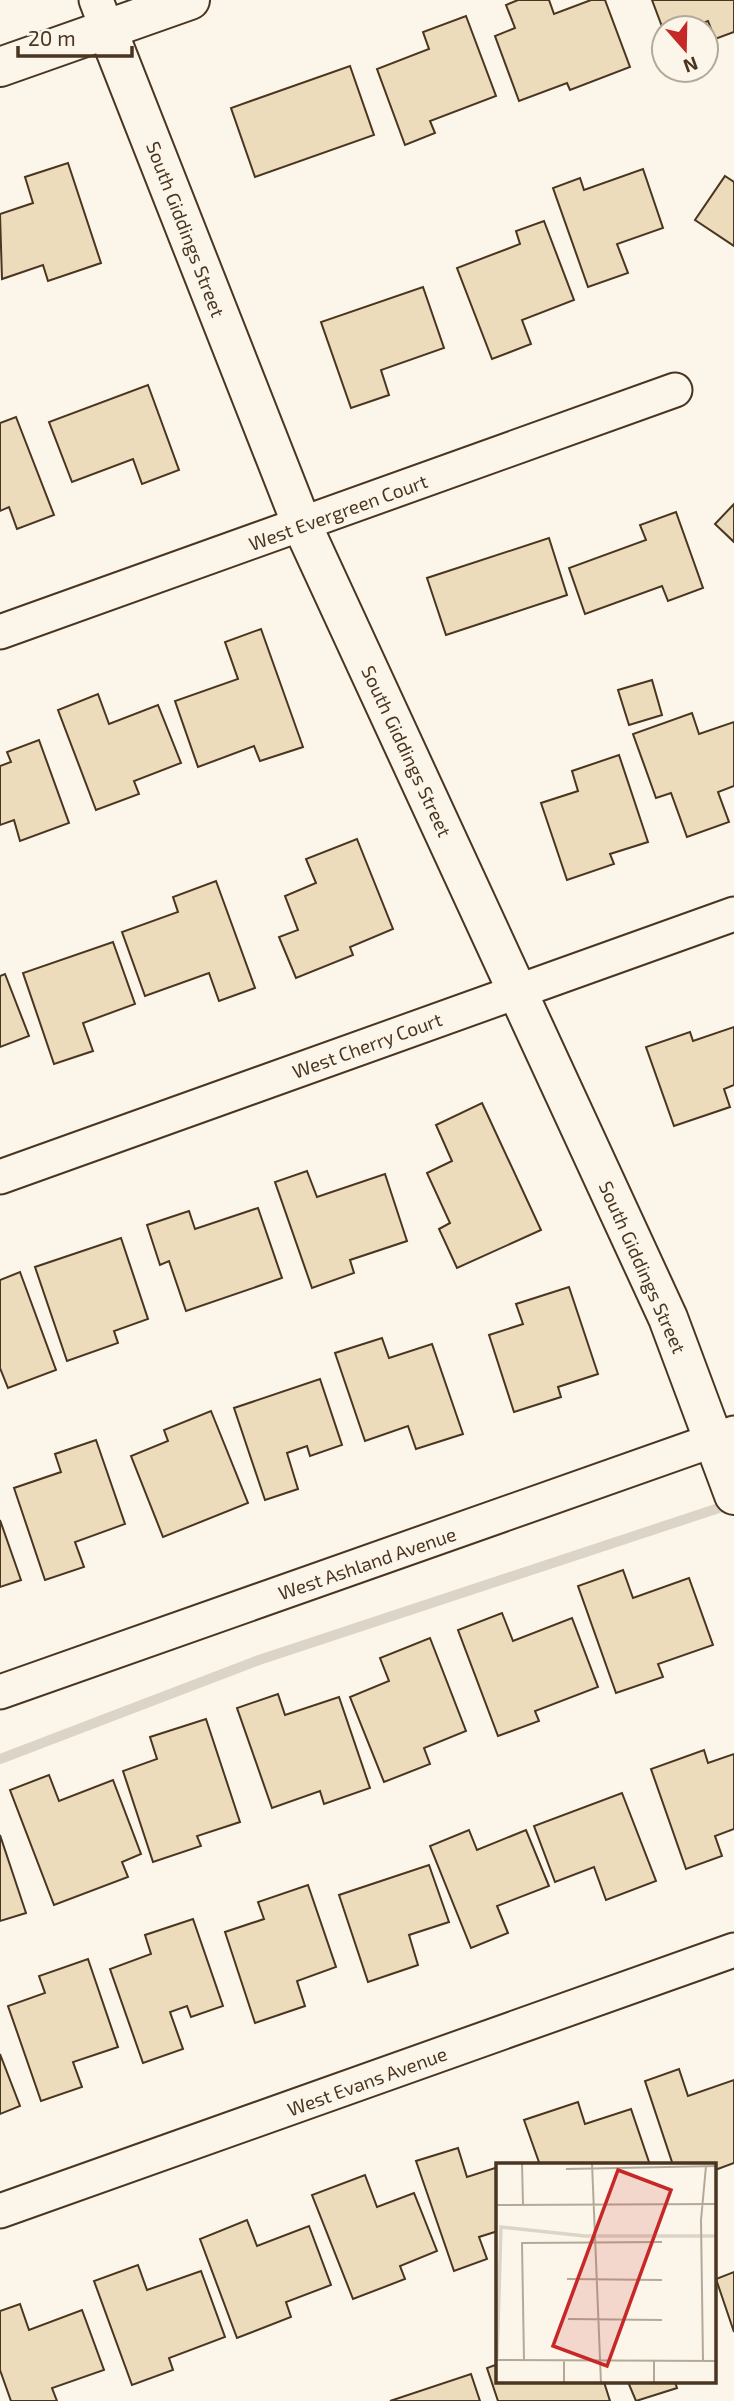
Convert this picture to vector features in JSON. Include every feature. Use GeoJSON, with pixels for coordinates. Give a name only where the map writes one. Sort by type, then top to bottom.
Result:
{"type":"FeatureCollection","features":[{"type":"Feature","properties":{"kind":"street"},"geometry":{"type":"LineString","coordinates":[[0,67],[102,15],[190,0]]}},
{"type":"Feature","properties":{"kind":"street","name":"South Giddings Street"},"geometry":{"type":"LineString","coordinates":[[102,15],[303,525],[724,1437],[734,1495]]}},
{"type":"Feature","properties":{"kind":"street","name":"West Evergreen Court"},"geometry":{"type":"LineString","coordinates":[[0,632],[675,390]]}},
{"type":"Feature","properties":{"kind":"street","name":"West Cherry Court"},"geometry":{"type":"LineString","coordinates":[[0,1177],[734,914]]}},
{"type":"Feature","properties":{"kind":"street","name":"West Ashland Avenue"},"geometry":{"type":"LineString","coordinates":[[0,1692],[724,1437]]}},
{"type":"Feature","properties":{"kind":"street","name":"West Evans Avenue"},"geometry":{"type":"LineString","coordinates":[[0,2211],[734,1950]]}},
{"type":"Feature","properties":{"kind":"building"},"geometry":{"type":"Polygon","coordinates":[[[518,0],[549,0],[554,14],[591,0],[605,0],[630,67],[570,90],[567,83],[519,101],[495,36],[515,28],[506,5],[518,0]]]}},
{"type":"Feature","properties":{"kind":"building"},"geometry":{"type":"Polygon","coordinates":[[[652,0],[734,0],[734,32],[720,37],[720,14],[657,14],[652,0]]]}},
{"type":"Feature","properties":{"kind":"building"},"geometry":{"type":"Polygon","coordinates":[[[466,16],[496,96],[430,121],[435,133],[405,145],[377,69],[429,49],[423,32],[466,16]]]}},
{"type":"Feature","properties":{"kind":"building"},"geometry":{"type":"Polygon","coordinates":[[[350,66],[374,135],[255,177],[231,108],[350,66]]]}},
{"type":"Feature","properties":{"kind":"building"},"geometry":{"type":"Polygon","coordinates":[[[68,163],[101,263],[48,281],[43,265],[2,279],[0,214],[33,203],[25,177],[68,163]]]}},
{"type":"Feature","properties":{"kind":"building"},"geometry":{"type":"Polygon","coordinates":[[[643,169],[663,228],[617,244],[628,273],[588,287],[553,188],[580,178],[584,190],[643,169]]]}},
{"type":"Feature","properties":{"kind":"building"},"geometry":{"type":"Polygon","coordinates":[[[725,176],[734,182],[734,246],[695,220],[725,176]]]}},
{"type":"Feature","properties":{"kind":"building"},"geometry":{"type":"Polygon","coordinates":[[[544,221],[574,300],[522,320],[531,344],[492,359],[457,268],[520,244],[516,231],[544,221]]]}},
{"type":"Feature","properties":{"kind":"building"},"geometry":{"type":"Polygon","coordinates":[[[423,287],[444,348],[381,370],[389,395],[351,408],[321,322],[423,287]]]}},
{"type":"Feature","properties":{"kind":"building"},"geometry":{"type":"Polygon","coordinates":[[[148,385],[179,470],[142,484],[133,459],[72,482],[49,422],[148,385]]]}},
{"type":"Feature","properties":{"kind":"building"},"geometry":{"type":"Polygon","coordinates":[[[16,417],[54,515],[17,529],[9,507],[0,511],[0,423],[16,417]]]}},
{"type":"Feature","properties":{"kind":"building"},"geometry":{"type":"Polygon","coordinates":[[[734,504],[734,542],[715,524],[734,504]]]}},
{"type":"Feature","properties":{"kind":"building"},"geometry":{"type":"Polygon","coordinates":[[[676,512],[703,588],[668,601],[662,586],[585,614],[569,568],[646,540],[640,525],[676,512]]]}},
{"type":"Feature","properties":{"kind":"building"},"geometry":{"type":"Polygon","coordinates":[[[549,538],[567,595],[446,635],[427,578],[549,538]]]}},
{"type":"Feature","properties":{"kind":"building"},"geometry":{"type":"Polygon","coordinates":[[[261,629],[303,747],[260,761],[254,746],[198,767],[175,701],[238,679],[225,642],[261,629]]]}},
{"type":"Feature","properties":{"kind":"building"},"geometry":{"type":"Polygon","coordinates":[[[652,680],[662,715],[629,725],[618,690],[652,680]]]}},
{"type":"Feature","properties":{"kind":"building"},"geometry":{"type":"Polygon","coordinates":[[[98,694],[109,724],[158,705],[181,763],[134,781],[139,794],[96,810],[58,710],[98,694]]]}},
{"type":"Feature","properties":{"kind":"building"},"geometry":{"type":"Polygon","coordinates":[[[692,713],[699,734],[734,722],[734,786],[718,792],[729,822],[687,837],[671,793],[656,798],[633,734],[692,713]]]}},
{"type":"Feature","properties":{"kind":"building"},"geometry":{"type":"Polygon","coordinates":[[[39,740],[69,823],[20,841],[14,820],[0,825],[0,766],[11,762],[7,752],[39,740]]]}},
{"type":"Feature","properties":{"kind":"building"},"geometry":{"type":"Polygon","coordinates":[[[619,755],[648,842],[610,854],[614,864],[567,880],[541,803],[578,791],[572,771],[619,755]]]}},
{"type":"Feature","properties":{"kind":"building"},"geometry":{"type":"Polygon","coordinates":[[[357,839],[393,929],[350,947],[353,955],[296,978],[279,937],[298,930],[285,896],[316,883],[306,859],[357,839]]]}},
{"type":"Feature","properties":{"kind":"building"},"geometry":{"type":"Polygon","coordinates":[[[216,881],[255,988],[219,1001],[209,973],[145,996],[122,932],[178,912],[173,897],[216,881]]]}},
{"type":"Feature","properties":{"kind":"building"},"geometry":{"type":"Polygon","coordinates":[[[113,942],[135,1004],[83,1023],[93,1051],[54,1064],[23,973],[113,942]]]}},
{"type":"Feature","properties":{"kind":"building"},"geometry":{"type":"Polygon","coordinates":[[[5,974],[29,1036],[0,1047],[0,976],[5,974]]]}},
{"type":"Feature","properties":{"kind":"building"},"geometry":{"type":"Polygon","coordinates":[[[734,1027],[734,1085],[724,1089],[730,1107],[674,1126],[646,1047],[690,1032],[693,1041],[734,1027]]]}},
{"type":"Feature","properties":{"kind":"building"},"geometry":{"type":"Polygon","coordinates":[[[482,1103],[541,1230],[457,1268],[439,1229],[450,1223],[427,1173],[452,1161],[436,1125],[482,1103]]]}},
{"type":"Feature","properties":{"kind":"building"},"geometry":{"type":"Polygon","coordinates":[[[307,1171],[317,1197],[385,1174],[407,1241],[350,1260],[354,1273],[312,1288],[275,1182],[307,1171]]]}},
{"type":"Feature","properties":{"kind":"building"},"geometry":{"type":"Polygon","coordinates":[[[258,1208],[282,1278],[186,1311],[169,1261],[160,1265],[147,1225],[189,1211],[195,1229],[258,1208]]]}},
{"type":"Feature","properties":{"kind":"building"},"geometry":{"type":"Polygon","coordinates":[[[121,1238],[148,1319],[114,1331],[118,1343],[67,1361],[35,1267],[121,1238]]]}},
{"type":"Feature","properties":{"kind":"building"},"geometry":{"type":"Polygon","coordinates":[[[20,1272],[56,1370],[8,1388],[0,1368],[0,1280],[20,1272]]]}},
{"type":"Feature","properties":{"kind":"building"},"geometry":{"type":"Polygon","coordinates":[[[569,1287],[598,1374],[558,1387],[561,1397],[514,1412],[489,1335],[523,1324],[516,1304],[569,1287]]]}},
{"type":"Feature","properties":{"kind":"building"},"geometry":{"type":"Polygon","coordinates":[[[382,1338],[389,1358],[432,1344],[463,1434],[416,1449],[408,1426],[365,1441],[335,1353],[382,1338]]]}},
{"type":"Feature","properties":{"kind":"building"},"geometry":{"type":"Polygon","coordinates":[[[320,1379],[342,1445],[310,1456],[307,1446],[287,1453],[298,1489],[265,1500],[234,1408],[320,1379]]]}},
{"type":"Feature","properties":{"kind":"building"},"geometry":{"type":"Polygon","coordinates":[[[211,1411],[248,1503],[163,1537],[131,1456],[168,1441],[164,1430],[211,1411]]]}},
{"type":"Feature","properties":{"kind":"building"},"geometry":{"type":"Polygon","coordinates":[[[96,1440],[125,1524],[75,1542],[84,1567],[45,1580],[14,1488],[61,1472],[55,1454],[96,1440]]]}},
{"type":"Feature","properties":{"kind":"building"},"geometry":{"type":"Polygon","coordinates":[[[0,1520],[21,1580],[0,1587],[0,1520]]]}},
{"type":"Feature","properties":{"kind":"building"},"geometry":{"type":"Polygon","coordinates":[[[623,1570],[633,1598],[689,1578],[713,1645],[658,1664],[663,1677],[616,1693],[578,1586],[623,1570]]]}},
{"type":"Feature","properties":{"kind":"building"},"geometry":{"type":"Polygon","coordinates":[[[502,1613],[513,1641],[572,1618],[598,1687],[535,1711],[539,1721],[498,1736],[458,1630],[502,1613]]]}},
{"type":"Feature","properties":{"kind":"building"},"geometry":{"type":"Polygon","coordinates":[[[430,1638],[466,1731],[424,1748],[430,1764],[384,1782],[350,1697],[389,1681],[380,1658],[430,1638]]]}},
{"type":"Feature","properties":{"kind":"building"},"geometry":{"type":"Polygon","coordinates":[[[278,1694],[285,1715],[339,1697],[370,1788],[324,1804],[320,1791],[272,1808],[237,1708],[278,1694]]]}},
{"type":"Feature","properties":{"kind":"building"},"geometry":{"type":"Polygon","coordinates":[[[206,1719],[240,1822],[197,1836],[201,1846],[153,1862],[123,1771],[157,1759],[150,1737],[206,1719]]]}},
{"type":"Feature","properties":{"kind":"building"},"geometry":{"type":"Polygon","coordinates":[[[704,1750],[708,1763],[734,1754],[734,1829],[715,1836],[722,1856],[686,1869],[651,1769],[704,1750]]]}},
{"type":"Feature","properties":{"kind":"building"},"geometry":{"type":"Polygon","coordinates":[[[49,1775],[59,1801],[113,1780],[141,1854],[122,1862],[128,1877],[54,1905],[10,1790],[49,1775]]]}},
{"type":"Feature","properties":{"kind":"building"},"geometry":{"type":"Polygon","coordinates":[[[622,1793],[656,1881],[606,1900],[594,1867],[555,1882],[534,1826],[622,1793]]]}},
{"type":"Feature","properties":{"kind":"building"},"geometry":{"type":"Polygon","coordinates":[[[469,1830],[477,1850],[526,1830],[549,1886],[497,1906],[508,1933],[471,1948],[430,1846],[469,1830]]]}},
{"type":"Feature","properties":{"kind":"building"},"geometry":{"type":"Polygon","coordinates":[[[0,1835],[26,1913],[0,1921],[0,1835]]]}},
{"type":"Feature","properties":{"kind":"building"},"geometry":{"type":"Polygon","coordinates":[[[429,1865],[449,1922],[409,1935],[418,1965],[368,1982],[339,1895],[429,1865]]]}},
{"type":"Feature","properties":{"kind":"building"},"geometry":{"type":"Polygon","coordinates":[[[308,1885],[336,1967],[297,1981],[305,2006],[255,2023],[225,1932],[264,1919],[258,1902],[308,1885]]]}},
{"type":"Feature","properties":{"kind":"building"},"geometry":{"type":"Polygon","coordinates":[[[193,1919],[223,2006],[191,2017],[187,2006],[170,2012],[183,2049],[143,2063],[110,1969],[151,1954],[145,1935],[193,1919]]]}},
{"type":"Feature","properties":{"kind":"building"},"geometry":{"type":"Polygon","coordinates":[[[88,1959],[118,2047],[73,2062],[82,2087],[41,2101],[8,2006],[45,1993],[39,1976],[88,1959]]]}},
{"type":"Feature","properties":{"kind":"building"},"geometry":{"type":"Polygon","coordinates":[[[0,2054],[20,2106],[0,2114],[0,2054]]]}},
{"type":"Feature","properties":{"kind":"building"},"geometry":{"type":"Polygon","coordinates":[[[679,2069],[688,2096],[734,2080],[734,2163],[716,2170],[716,2163],[672,2163],[645,2081],[679,2069]]]}},
{"type":"Feature","properties":{"kind":"building"},"geometry":{"type":"Polygon","coordinates":[[[578,2102],[585,2124],[631,2109],[649,2163],[539,2163],[524,2120],[578,2102]]]}},
{"type":"Feature","properties":{"kind":"building"},"geometry":{"type":"Polygon","coordinates":[[[458,2148],[467,2177],[496,2168],[496,2232],[479,2237],[487,2259],[454,2271],[416,2161],[458,2148]]]}},
{"type":"Feature","properties":{"kind":"building"},"geometry":{"type":"Polygon","coordinates":[[[365,2175],[377,2207],[414,2193],[437,2251],[400,2266],[405,2279],[353,2299],[312,2195],[365,2175]]]}},
{"type":"Feature","properties":{"kind":"building"},"geometry":{"type":"Polygon","coordinates":[[[247,2220],[257,2246],[309,2226],[331,2285],[286,2302],[291,2317],[237,2338],[200,2239],[247,2220]]]}},
{"type":"Feature","properties":{"kind":"building"},"geometry":{"type":"Polygon","coordinates":[[[138,2265],[147,2290],[201,2271],[225,2337],[169,2358],[173,2370],[132,2385],[94,2281],[138,2265]]]}},
{"type":"Feature","properties":{"kind":"building"},"geometry":{"type":"Polygon","coordinates":[[[734,2272],[734,2332],[716,2279],[734,2272]]]}},
{"type":"Feature","properties":{"kind":"building"},"geometry":{"type":"Polygon","coordinates":[[[20,2304],[29,2330],[82,2310],[104,2370],[52,2388],[57,2401],[11,2401],[0,2370],[0,2311],[20,2304]]]}},
{"type":"Feature","properties":{"kind":"building"},"geometry":{"type":"Polygon","coordinates":[[[496,2365],[496,2384],[605,2384],[610,2401],[498,2401],[487,2368],[496,2365]]]}},
{"type":"Feature","properties":{"kind":"building"},"geometry":{"type":"Polygon","coordinates":[[[471,2374],[480,2401],[390,2401],[471,2374]]]}},
{"type":"Feature","properties":{"kind":"building"},"geometry":{"type":"Polygon","coordinates":[[[629,2384],[676,2384],[677,2388],[636,2401],[629,2384]]]}},
{"type":"Feature","properties":{"kind":"waterway"},"geometry":{"type":"LineString","coordinates":[[0,1759],[259,1660],[731,1504]]}}]}
